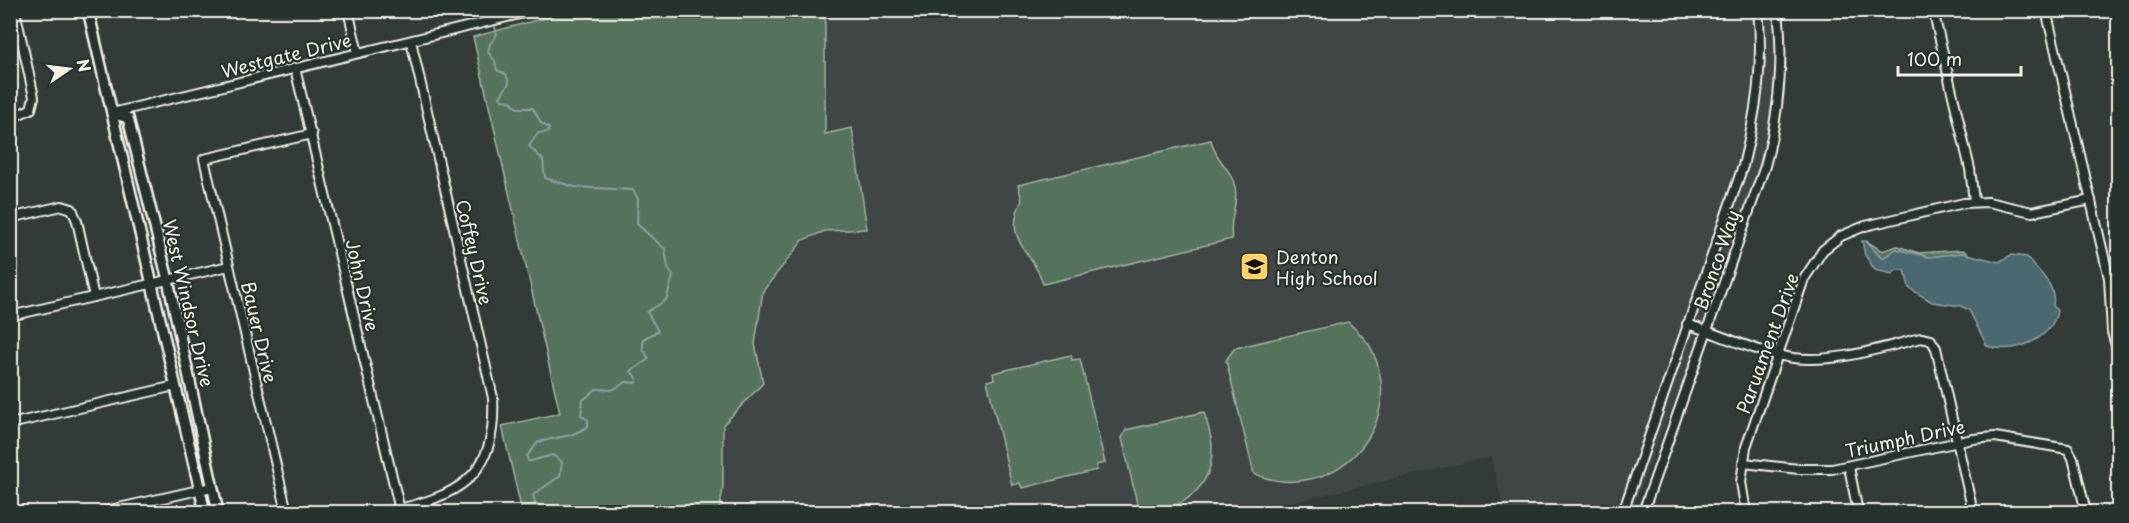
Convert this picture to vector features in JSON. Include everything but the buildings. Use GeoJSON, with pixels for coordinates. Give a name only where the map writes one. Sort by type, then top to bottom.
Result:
{"type":"FeatureCollection","features":[{"type":"Feature","properties":{"kind":"street"},"geometry":{"type":"LineString","coordinates":[[10,118],[31,109],[34,97],[15,10]]}},
{"type":"Feature","properties":{"kind":"street","name":"West Windsor Drive"},"geometry":{"type":"LineString","coordinates":[[88,10],[205,513]]}},
{"type":"Feature","properties":{"kind":"street"},"geometry":{"type":"LineString","coordinates":[[348,10],[358,53]]}},
{"type":"Feature","properties":{"kind":"street","name":"Westgate Drive"},"geometry":{"type":"LineString","coordinates":[[112,113],[536,10]]}},
{"type":"Feature","properties":{"kind":"street","name":"Bronco Way"},"geometry":{"type":"LineString","coordinates":[[1623,513],[1687,324],[1734,197],[1756,113],[1761,54],[1758,10]]}},
{"type":"Feature","properties":{"kind":"street","name":"Bronco Way"},"geometry":{"type":"LineString","coordinates":[[1643,513],[1708,330],[1772,138],[1781,71],[1778,10]]}},
{"type":"Feature","properties":{"kind":"street"},"geometry":{"type":"LineString","coordinates":[[1933,10],[1970,169],[1974,201]]}},
{"type":"Feature","properties":{"kind":"street"},"geometry":{"type":"LineString","coordinates":[[2046,10],[2109,278],[2112,332],[2118,353]]}},
{"type":"Feature","properties":{"kind":"street","name":"Coffey Drive"},"geometry":{"type":"LineString","coordinates":[[400,510],[447,495],[465,482],[478,468],[493,432],[493,398],[411,41]]}},
{"type":"Feature","properties":{"kind":"street","name":"John Drive"},"geometry":{"type":"LineString","coordinates":[[296,68],[400,510]]}},
{"type":"Feature","properties":{"kind":"street","name":"West Windsor Drive"},"geometry":{"type":"LineString","coordinates":[[112,113],[128,118],[168,280],[218,513]]}},
{"type":"Feature","properties":{"kind":"street","name":"Bauer Drive"},"geometry":{"type":"LineString","coordinates":[[287,513],[204,159],[312,134]]}},
{"type":"Feature","properties":{"kind":"street","name":"Paruament Drive"},"geometry":{"type":"LineString","coordinates":[[1746,513],[1742,491],[1743,464],[1777,354],[1804,279],[1814,261],[1832,242],[1865,226],[1974,201],[2032,212],[2091,200]]}},
{"type":"Feature","properties":{"kind":"street"},"geometry":{"type":"LineString","coordinates":[[10,218],[62,206],[72,209],[77,221],[93,297]]}},
{"type":"Feature","properties":{"kind":"street"},"geometry":{"type":"LineString","coordinates":[[10,316],[229,266]]}},
{"type":"Feature","properties":{"kind":"street"},"geometry":{"type":"LineString","coordinates":[[1687,324],[1777,354],[1804,359],[1839,357],[1922,338],[1931,340],[1936,348],[1973,513]]}},
{"type":"Feature","properties":{"kind":"street"},"geometry":{"type":"LineString","coordinates":[[10,424],[175,386]]}},
{"type":"Feature","properties":{"kind":"street","name":"Triumph Drive"},"geometry":{"type":"LineString","coordinates":[[1743,464],[1799,470],[1849,467],[1957,442],[1995,437],[2065,447],[2071,453],[2086,513]]}},
{"type":"Feature","properties":{"kind":"street"},"geometry":{"type":"LineString","coordinates":[[1849,467],[1858,513]]}},
{"type":"Feature","properties":{"kind":"street"},"geometry":{"type":"LineString","coordinates":[[101,513],[212,487]]}},
{"type":"Feature","properties":{"kind":"street"},"geometry":{"type":"LineString","coordinates":[[387,513],[400,510]]}},
{"type":"Feature","properties":{"kind":"shaded area","name":"Denton High School"},"geometry":{"type":"Polygon","coordinates":[[[825,11],[1776,11],[1775,128],[1758,188],[1631,512],[1504,512],[1491,457],[1249,512],[719,512],[723,488],[723,425],[763,383],[755,344],[763,292],[803,240],[825,231],[867,229],[852,128],[825,135],[825,11]]]}},
{"type":"Feature","properties":{"kind":"green space"},"geometry":{"type":"Polygon","coordinates":[[[571,11],[825,11],[825,134],[852,128],[867,229],[825,231],[803,240],[763,291],[755,344],[763,383],[723,425],[723,488],[719,512],[522,512],[502,426],[560,413],[473,37],[571,11]]]}},
{"type":"Feature","properties":{"kind":"green space"},"geometry":{"type":"Polygon","coordinates":[[[1211,140],[1216,154],[1230,174],[1235,187],[1236,200],[1231,224],[1232,239],[1043,284],[1039,273],[1017,237],[1015,226],[1022,200],[1018,185],[1211,140]]]}},
{"type":"Feature","properties":{"kind":"green space"},"geometry":{"type":"Polygon","coordinates":[[[1866,241],[1882,251],[1897,246],[1919,253],[1963,250],[1970,255],[1963,253],[1929,257],[1896,249],[1882,259],[1866,241]]]}},
{"type":"Feature","properties":{"kind":"green space"},"geometry":{"type":"Polygon","coordinates":[[[1348,322],[1370,346],[1381,379],[1380,407],[1371,432],[1356,453],[1335,469],[1311,479],[1283,481],[1254,474],[1226,360],[1235,348],[1348,322]]]}},
{"type":"Feature","properties":{"kind":"green space"},"geometry":{"type":"Polygon","coordinates":[[[1071,355],[1072,360],[1080,359],[1105,463],[1096,465],[1097,470],[1022,488],[1020,483],[1012,485],[987,381],[994,379],[993,373],[1071,355]]]}},
{"type":"Feature","properties":{"kind":"green space"},"geometry":{"type":"Polygon","coordinates":[[[1204,412],[1212,445],[1211,461],[1201,486],[1181,503],[1154,511],[1139,512],[1122,438],[1126,430],[1204,412]]]}},
{"type":"Feature","properties":{"kind":"water"},"geometry":{"type":"Polygon","coordinates":[[[1862,241],[1866,241],[1882,259],[1896,249],[1929,257],[1963,253],[1999,262],[2011,255],[2027,257],[2050,285],[2054,298],[2053,305],[2057,311],[2054,321],[2048,330],[2030,343],[2008,348],[1987,346],[1969,310],[1961,306],[1932,302],[1909,288],[1905,270],[1897,270],[1892,274],[1875,270],[1865,255],[1862,241]]]}},
{"type":"Feature","properties":{"kind":"waterway"},"geometry":{"type":"LineString","coordinates":[[488,18],[489,10]]}},
{"type":"Feature","properties":{"kind":"waterway"},"geometry":{"type":"LineString","coordinates":[[495,27],[497,34],[488,52],[495,61],[497,70],[506,74],[509,83],[500,97],[502,100],[511,101],[517,108],[533,108],[541,123],[549,128],[548,132],[538,133],[529,146],[543,160],[545,178],[575,187],[633,190],[638,199],[637,224],[665,249],[668,268],[673,276],[666,300],[647,312],[658,331],[643,339],[643,349],[649,359],[631,371],[637,379],[636,383],[626,382],[612,390],[596,389],[583,400],[581,415],[588,420],[588,427],[571,435],[538,442],[527,456],[528,461],[531,461],[553,455],[562,462],[560,476],[533,495],[535,503],[539,505],[539,512]]}},
{"type":"Feature","properties":{"kind":"place","name":"Denton High School"},"geometry":{"type":"Point","coordinates":[1255,266]}}]}
